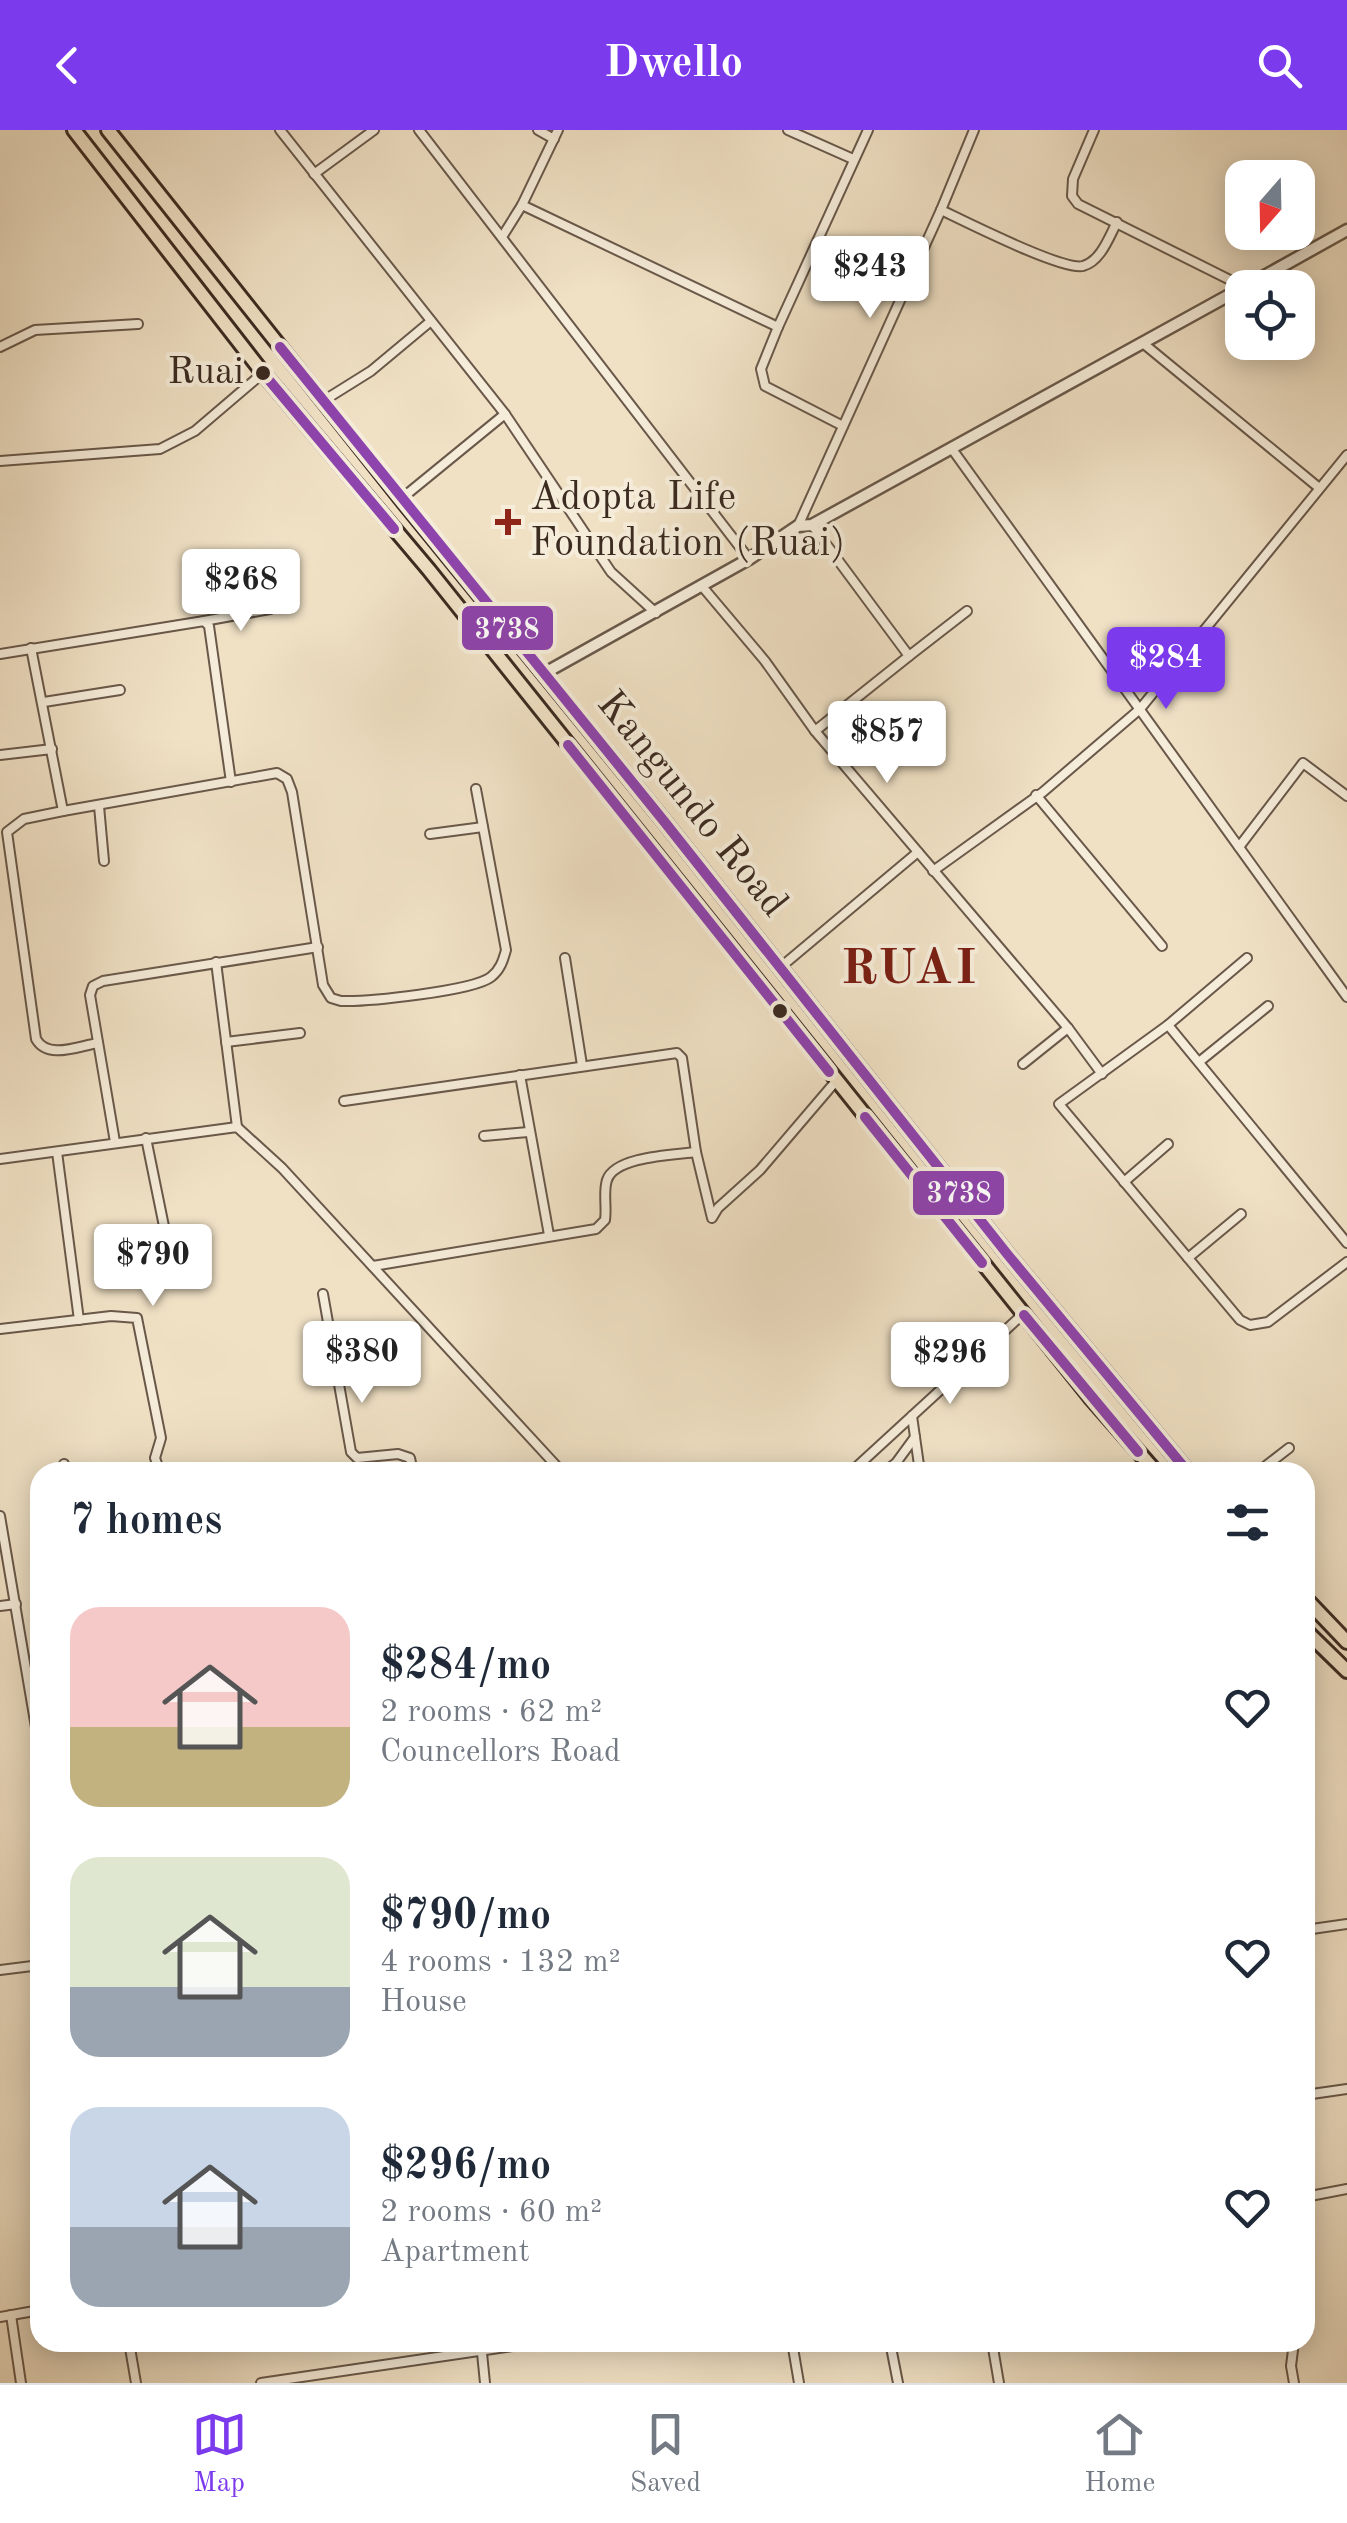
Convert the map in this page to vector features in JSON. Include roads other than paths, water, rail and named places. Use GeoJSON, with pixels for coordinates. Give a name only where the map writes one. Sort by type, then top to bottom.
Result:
{"type":"FeatureCollection","features":[{"type":"Feature","properties":{"kind":"highway","name":"Kangundo Road"},"geometry":{"type":"LineString","coordinates":[[74,130],[263,373],[428,570],[1024,1314],[1148,1462]]}},
{"type":"Feature","properties":{"kind":"highway","name":"Kangundo Road"},"geometry":{"type":"LineString","coordinates":[[108,130],[1008,1255],[1180,1462]]}},
{"type":"Feature","properties":{"kind":"highway"},"geometry":{"type":"LineString","coordinates":[[297,413],[322,399]]}},
{"type":"Feature","properties":{"kind":"highway"},"geometry":{"type":"LineString","coordinates":[[1315,1608],[1347,1642]]}},
{"type":"Feature","properties":{"kind":"highway"},"geometry":{"type":"LineString","coordinates":[[1315,1640],[1347,1672]]}},
{"type":"Feature","properties":{"kind":"street"},"geometry":{"type":"LineString","coordinates":[[280,130],[505,414],[612,572],[656,613]]}},
{"type":"Feature","properties":{"kind":"street"},"geometry":{"type":"LineString","coordinates":[[314,174],[374,130]]}},
{"type":"Feature","properties":{"kind":"street"},"geometry":{"type":"LineString","coordinates":[[419,130],[750,559]]}},
{"type":"Feature","properties":{"kind":"street"},"geometry":{"type":"LineString","coordinates":[[502,238],[522,206],[556,134],[538,130]]}},
{"type":"Feature","properties":{"kind":"street"},"geometry":{"type":"LineString","coordinates":[[788,130],[854,159]]}},
{"type":"Feature","properties":{"kind":"street"},"geometry":{"type":"LineString","coordinates":[[843,426],[765,386],[761,369],[868,130]]}},
{"type":"Feature","properties":{"kind":"street"},"geometry":{"type":"LineString","coordinates":[[1094,130],[1073,179],[1072,196],[1084,208],[1225,279]]}},
{"type":"Feature","properties":{"kind":"street"},"geometry":{"type":"LineString","coordinates":[[798,526],[941,210],[972,131]]}},
{"type":"Feature","properties":{"kind":"street"},"geometry":{"type":"LineString","coordinates":[[522,206],[778,327]]}},
{"type":"Feature","properties":{"kind":"street"},"geometry":{"type":"LineString","coordinates":[[941,210],[1066,265],[1082,266],[1097,257],[1117,222]]}},
{"type":"Feature","properties":{"kind":"street"},"geometry":{"type":"LineString","coordinates":[[1275,270],[1347,230]]}},
{"type":"Feature","properties":{"kind":"street"},"geometry":{"type":"LineString","coordinates":[[543,674],[750,559],[798,526],[812,525],[1225,298]]}},
{"type":"Feature","properties":{"kind":"street"},"geometry":{"type":"LineString","coordinates":[[322,399],[371,371],[431,320]]}},
{"type":"Feature","properties":{"kind":"street"},"geometry":{"type":"LineString","coordinates":[[0,347],[35,330],[138,324]]}},
{"type":"Feature","properties":{"kind":"street"},"geometry":{"type":"LineString","coordinates":[[1144,344],[1318,487]]}},
{"type":"Feature","properties":{"kind":"street"},"geometry":{"type":"LineString","coordinates":[[0,461],[160,448],[195,430],[263,373]]}},
{"type":"Feature","properties":{"kind":"street"},"geometry":{"type":"LineString","coordinates":[[401,499],[505,414]]}},
{"type":"Feature","properties":{"kind":"street"},"geometry":{"type":"LineString","coordinates":[[952,449],[1347,997]]}},
{"type":"Feature","properties":{"kind":"street"},"geometry":{"type":"LineString","coordinates":[[933,871],[1036,795],[1140,708],[1347,455]]}},
{"type":"Feature","properties":{"kind":"street"},"geometry":{"type":"LineString","coordinates":[[812,525],[909,656]]}},
{"type":"Feature","properties":{"kind":"street"},"geometry":{"type":"LineString","coordinates":[[701,585],[765,662],[815,731],[1068,1028],[1102,1074]]}},
{"type":"Feature","properties":{"kind":"street"},"geometry":{"type":"LineString","coordinates":[[0,654],[270,609]]}},
{"type":"Feature","properties":{"kind":"street"},"geometry":{"type":"LineString","coordinates":[[815,731],[967,611]]}},
{"type":"Feature","properties":{"kind":"street"},"geometry":{"type":"LineString","coordinates":[[204,622],[209,626],[231,782]]}},
{"type":"Feature","properties":{"kind":"street"},"geometry":{"type":"LineString","coordinates":[[30,648],[44,702],[63,812]]}},
{"type":"Feature","properties":{"kind":"street"},"geometry":{"type":"LineString","coordinates":[[44,702],[120,690]]}},
{"type":"Feature","properties":{"kind":"street"},"geometry":{"type":"LineString","coordinates":[[0,755],[52,749]]}},
{"type":"Feature","properties":{"kind":"street"},"geometry":{"type":"LineString","coordinates":[[1238,846],[1303,763],[1347,796]]}},
{"type":"Feature","properties":{"kind":"street"},"geometry":{"type":"LineString","coordinates":[[98,1042],[48,1050],[36,1038],[7,832],[24,820],[276,773],[287,779],[326,992],[341,1002],[486,981],[502,964],[506,950],[476,790]]}},
{"type":"Feature","properties":{"kind":"street"},"geometry":{"type":"LineString","coordinates":[[1036,795],[1162,946]]}},
{"type":"Feature","properties":{"kind":"street"},"geometry":{"type":"LineString","coordinates":[[100,806],[104,861]]}},
{"type":"Feature","properties":{"kind":"street"},"geometry":{"type":"LineString","coordinates":[[430,834],[483,828]]}},
{"type":"Feature","properties":{"kind":"street"},"geometry":{"type":"LineString","coordinates":[[788,961],[918,852]]}},
{"type":"Feature","properties":{"kind":"street"},"geometry":{"type":"LineString","coordinates":[[115,1142],[90,995],[97,982],[318,947]]}},
{"type":"Feature","properties":{"kind":"street"},"geometry":{"type":"LineString","coordinates":[[565,958],[582,1064]]}},
{"type":"Feature","properties":{"kind":"street"},"geometry":{"type":"LineString","coordinates":[[1247,958],[1168,1025],[1060,1104],[1240,1320],[1259,1326],[1347,1262]]}},
{"type":"Feature","properties":{"kind":"street"},"geometry":{"type":"LineString","coordinates":[[216,962],[237,1127]]}},
{"type":"Feature","properties":{"kind":"street"},"geometry":{"type":"LineString","coordinates":[[1199,1062],[1268,1006]]}},
{"type":"Feature","properties":{"kind":"street"},"geometry":{"type":"LineString","coordinates":[[1168,1025],[1347,1243]]}},
{"type":"Feature","properties":{"kind":"street"},"geometry":{"type":"LineString","coordinates":[[1023,1064],[1068,1028]]}},
{"type":"Feature","properties":{"kind":"street"},"geometry":{"type":"LineString","coordinates":[[226,1042],[300,1033]]}},
{"type":"Feature","properties":{"kind":"street"},"geometry":{"type":"LineString","coordinates":[[344,1101],[582,1064],[679,1054],[712,1218],[760,1170],[836,1080]]}},
{"type":"Feature","properties":{"kind":"street"},"geometry":{"type":"LineString","coordinates":[[520,1076],[548,1236]]}},
{"type":"Feature","properties":{"kind":"street"},"geometry":{"type":"LineString","coordinates":[[0,1158],[237,1127],[258,1142],[553,1462]]}},
{"type":"Feature","properties":{"kind":"street"},"geometry":{"type":"LineString","coordinates":[[484,1136],[528,1132]]}},
{"type":"Feature","properties":{"kind":"street"},"geometry":{"type":"LineString","coordinates":[[146,1138],[168,1246]]}},
{"type":"Feature","properties":{"kind":"street"},"geometry":{"type":"LineString","coordinates":[[1124,1182],[1168,1144]]}},
{"type":"Feature","properties":{"kind":"street"},"geometry":{"type":"LineString","coordinates":[[57,1152],[78,1320]]}},
{"type":"Feature","properties":{"kind":"street"},"geometry":{"type":"LineString","coordinates":[[373,1266],[596,1229],[603,1224],[606,1214],[606,1182],[617,1168],[696,1152]]}},
{"type":"Feature","properties":{"kind":"street"},"geometry":{"type":"LineString","coordinates":[[1188,1258],[1241,1214]]}},
{"type":"Feature","properties":{"kind":"street"},"geometry":{"type":"LineString","coordinates":[[323,1294],[352,1452],[358,1458],[398,1454],[411,1462]]}},
{"type":"Feature","properties":{"kind":"street"},"geometry":{"type":"LineString","coordinates":[[862,1462],[1024,1314]]}},
{"type":"Feature","properties":{"kind":"street"},"geometry":{"type":"LineString","coordinates":[[0,1329],[136,1318],[142,1329],[161,1438],[156,1462]]}},
{"type":"Feature","properties":{"kind":"street"},"geometry":{"type":"LineString","coordinates":[[912,1416],[919,1462]]}},
{"type":"Feature","properties":{"kind":"street"},"geometry":{"type":"LineString","coordinates":[[896,1462],[915,1436]]}},
{"type":"Feature","properties":{"kind":"street"},"geometry":{"type":"LineString","coordinates":[[1271,1462],[1289,1448]]}},
{"type":"Feature","properties":{"kind":"street"},"geometry":{"type":"LineString","coordinates":[[0,1516],[30,1680]]}},
{"type":"Feature","properties":{"kind":"street"},"geometry":{"type":"LineString","coordinates":[[0,1606],[16,1604]]}},
{"type":"Feature","properties":{"kind":"street"},"geometry":{"type":"LineString","coordinates":[[1315,1929],[1347,1924]]}},
{"type":"Feature","properties":{"kind":"street"},"geometry":{"type":"LineString","coordinates":[[0,1970],[30,1966]]}},
{"type":"Feature","properties":{"kind":"street"},"geometry":{"type":"LineString","coordinates":[[1315,2094],[1347,2089]]}},
{"type":"Feature","properties":{"kind":"street"},"geometry":{"type":"LineString","coordinates":[[1315,2194],[1347,2189]]}},
{"type":"Feature","properties":{"kind":"street"},"geometry":{"type":"LineString","coordinates":[[0,2318],[30,2312]]}},
{"type":"Feature","properties":{"kind":"street"},"geometry":{"type":"LineString","coordinates":[[12,2315],[21,2383]]}},
{"type":"Feature","properties":{"kind":"street"},"geometry":{"type":"LineString","coordinates":[[131,2352],[136,2383]]}},
{"type":"Feature","properties":{"kind":"street"},"geometry":{"type":"LineString","coordinates":[[260,2383],[299,2381],[487,2352]]}},
{"type":"Feature","properties":{"kind":"street"},"geometry":{"type":"LineString","coordinates":[[793,2352],[798,2383]]}},
{"type":"Feature","properties":{"kind":"street"},"geometry":{"type":"LineString","coordinates":[[892,2352],[898,2383]]}},
{"type":"Feature","properties":{"kind":"street"},"geometry":{"type":"LineString","coordinates":[[994,2352],[999,2383]]}},
{"type":"Feature","properties":{"kind":"street"},"geometry":{"type":"LineString","coordinates":[[1292,2352],[1290,2366],[1294,2383]]}},
{"type":"Feature","properties":{"kind":"street"},"geometry":{"type":"LineString","coordinates":[[482,2353],[485,2383]]}},
{"type":"Feature","properties":{"kind":"place","name":"Ruai"},"geometry":{"type":"Point","coordinates":[263,373]}},
{"type":"Feature","properties":{"kind":"place","name":"Adopta Life Foundation (Ruai)"},"geometry":{"type":"Point","coordinates":[508,522]}},
{"type":"Feature","properties":{"kind":"district","name":"RUAI"},"geometry":{"type":"Point","coordinates":[910,970]}}]}
